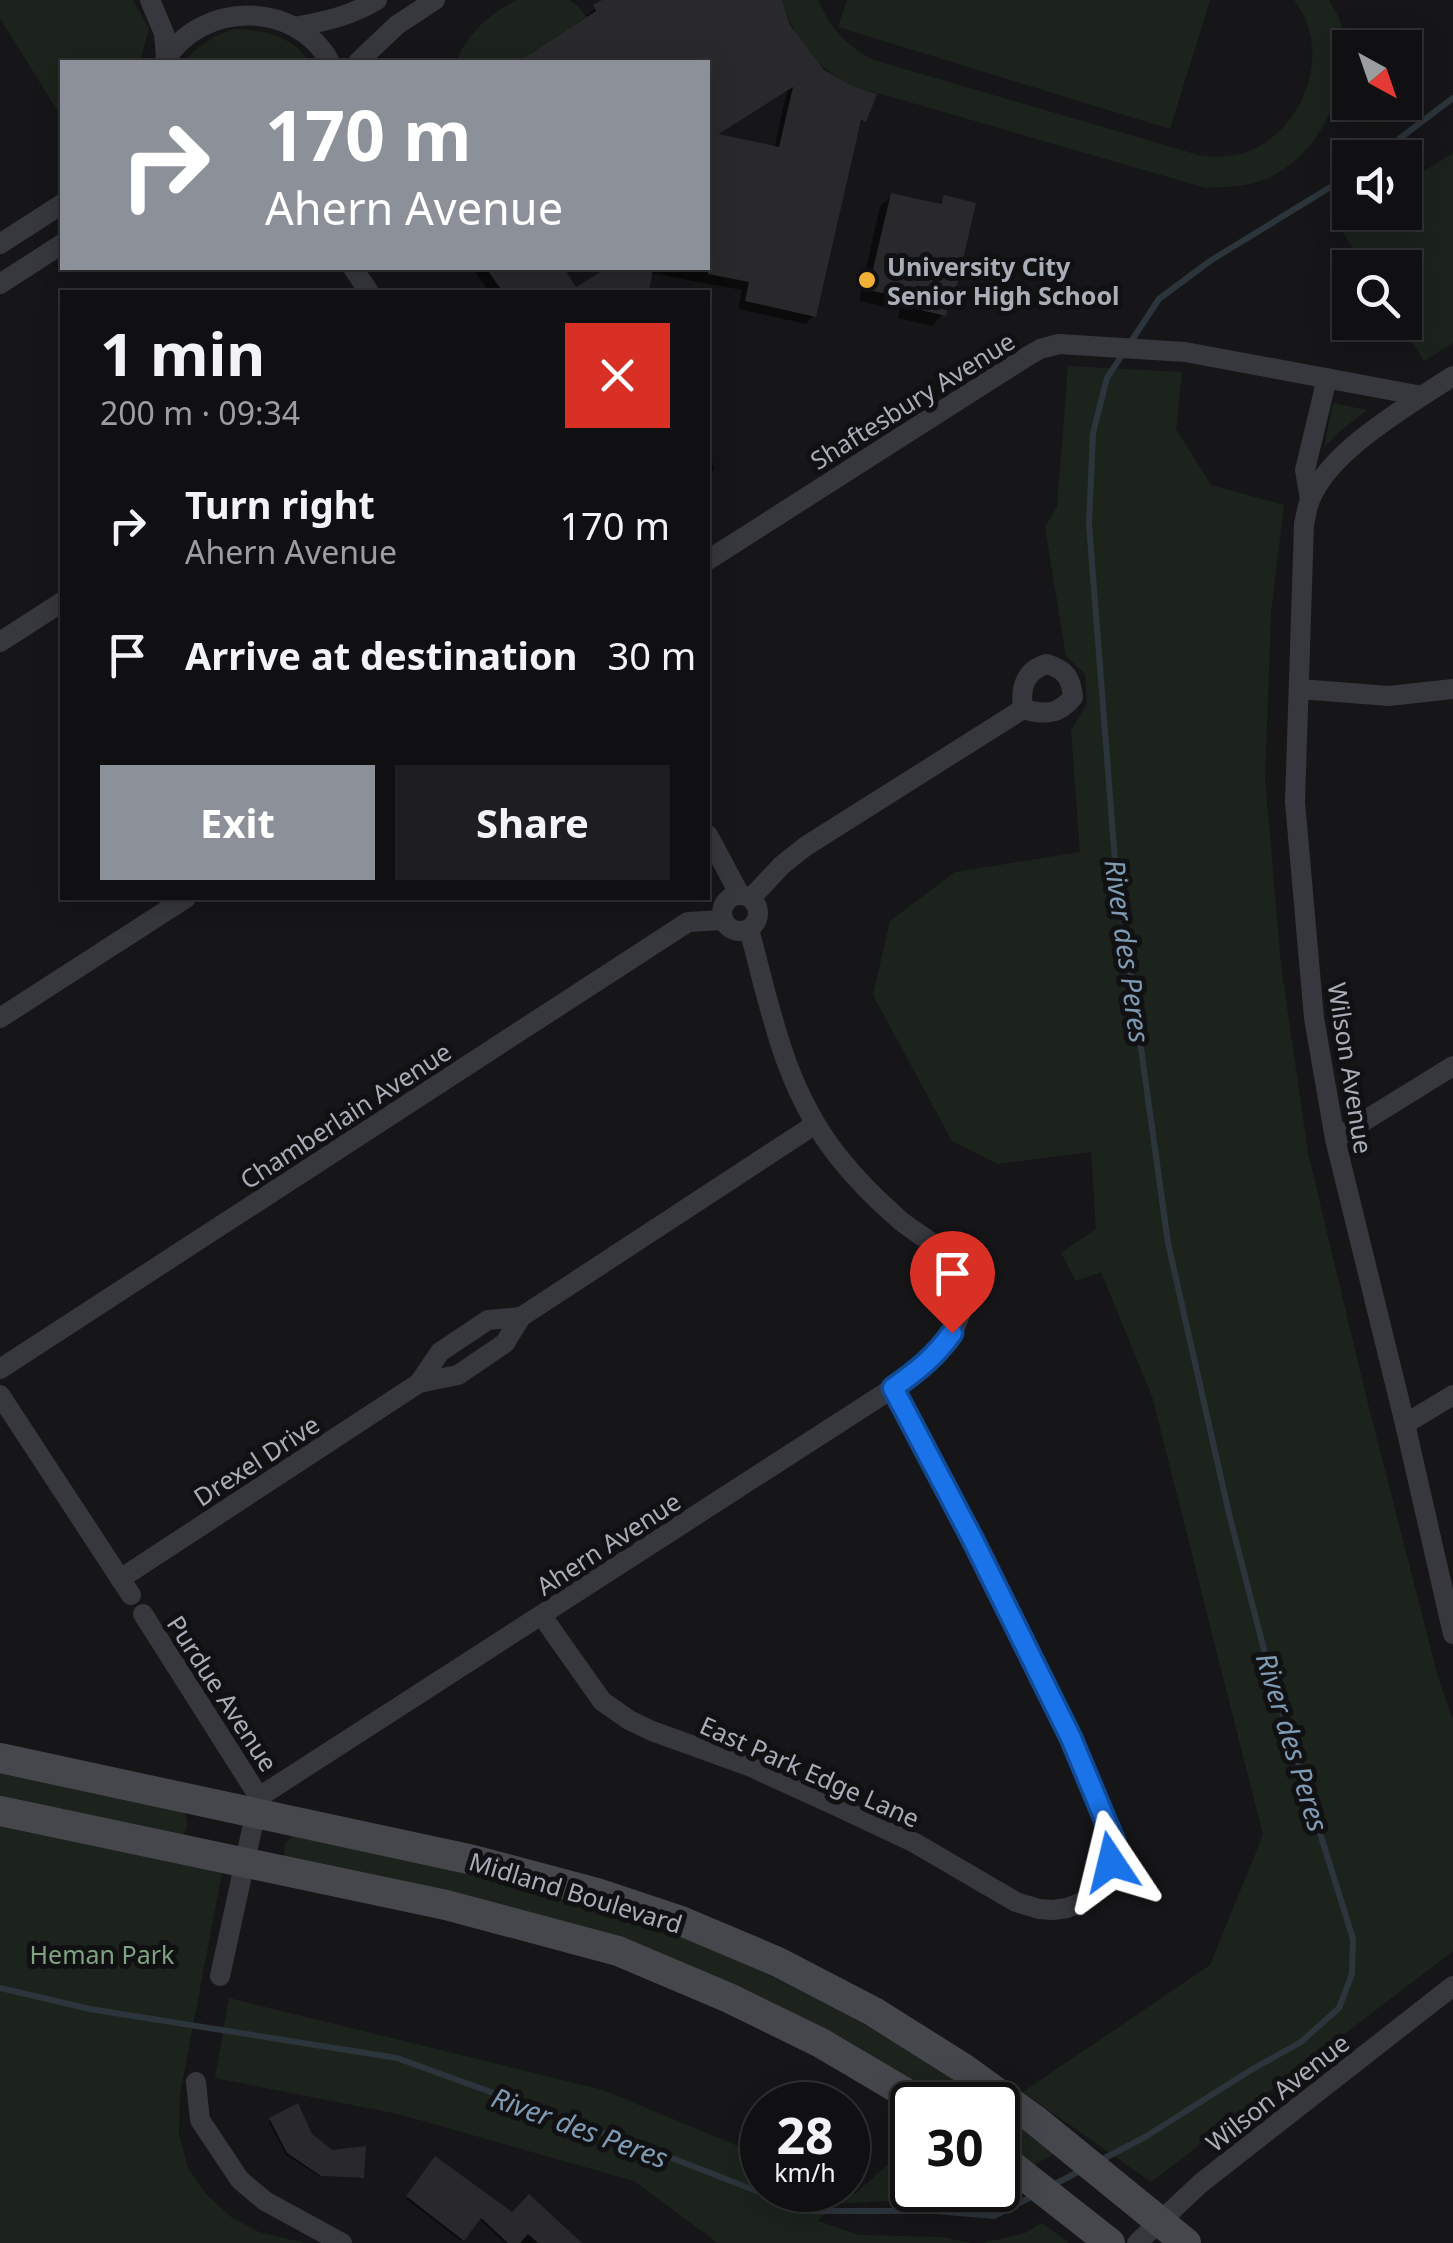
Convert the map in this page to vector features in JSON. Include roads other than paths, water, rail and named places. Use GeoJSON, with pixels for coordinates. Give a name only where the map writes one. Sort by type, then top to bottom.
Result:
{"type":"FeatureCollection","features":[{"type":"Feature","properties":{"kind":"main road","name":"Midland Boulevard"},"geometry":{"type":"LineString","coordinates":[[0,1758],[258,1805],[597,1893],[681,1922],[778,1962],[874,2012],[963,2068],[1186,2243]]}},
{"type":"Feature","properties":{"kind":"main road","name":"Midland Boulevard"},"geometry":{"type":"LineString","coordinates":[[0,1811],[446,1904],[618,1951],[729,1998],[821,2043],[890,2084]]}},
{"type":"Feature","properties":{"kind":"main road"},"geometry":{"type":"LineString","coordinates":[[1020,2172],[1110,2243]]}},
{"type":"Feature","properties":{"kind":"street"},"geometry":{"type":"LineString","coordinates":[[150,0],[164,33],[165,60]]}},
{"type":"Feature","properties":{"kind":"street"},"geometry":{"type":"LineString","coordinates":[[299,26],[339,18],[377,0]]}},
{"type":"Feature","properties":{"kind":"street"},"geometry":{"type":"LineString","coordinates":[[360,60],[397,25],[435,0]]}},
{"type":"Feature","properties":{"kind":"street"},"geometry":{"type":"LineString","coordinates":[[166,60],[183,36],[225,6],[261,12],[299,26],[329,60]]}},
{"type":"Feature","properties":{"kind":"street"},"geometry":{"type":"LineString","coordinates":[[0,244],[60,205]]}},
{"type":"Feature","properties":{"kind":"street"},"geometry":{"type":"LineString","coordinates":[[0,284],[60,245]]}},
{"type":"Feature","properties":{"kind":"street","name":"Shaftesbury Avenue"},"geometry":{"type":"LineString","coordinates":[[710,559],[1022,359],[1059,344],[1185,352],[1422,396]]}},
{"type":"Feature","properties":{"kind":"street"},"geometry":{"type":"LineString","coordinates":[[1422,396],[1453,376]]}},
{"type":"Feature","properties":{"kind":"street","name":"Wilson Avenue"},"geometry":{"type":"LineString","coordinates":[[1310,499],[1305,470],[1326,378]]}},
{"type":"Feature","properties":{"kind":"street","name":"Wilson Avenue"},"geometry":{"type":"LineString","coordinates":[[1422,396],[1368,433],[1341,458],[1310,499],[1304,524],[1295,802],[1314,1018],[1335,1139],[1453,1634]]}},
{"type":"Feature","properties":{"kind":"street"},"geometry":{"type":"LineString","coordinates":[[0,642],[60,603]]}},
{"type":"Feature","properties":{"kind":"street"},"geometry":{"type":"LineString","coordinates":[[1299,689],[1389,696],[1453,689]]}},
{"type":"Feature","properties":{"kind":"street"},"geometry":{"type":"LineString","coordinates":[[710,838],[746,896],[758,908],[757,920],[743,932],[731,929],[723,920],[725,903],[734,896],[746,896],[806,846],[1023,710]]}},
{"type":"Feature","properties":{"kind":"street"},"geometry":{"type":"LineString","coordinates":[[0,1018],[183,900]]}},
{"type":"Feature","properties":{"kind":"street","name":"Chamberlain Avenue"},"geometry":{"type":"LineString","coordinates":[[0,1368],[688,922],[723,920]]}},
{"type":"Feature","properties":{"kind":"street"},"geometry":{"type":"LineString","coordinates":[[749,929],[780,1050],[814,1125]]}},
{"type":"Feature","properties":{"kind":"street"},"geometry":{"type":"LineString","coordinates":[[1335,1139],[1453,1066]]}},
{"type":"Feature","properties":{"kind":"street","name":"Ahern Avenue"},"geometry":{"type":"LineString","coordinates":[[258,1805],[893,1388],[938,1352],[952,1333],[961,1308],[962,1288],[952,1263],[875,1196],[840,1160],[814,1125]]}},
{"type":"Feature","properties":{"kind":"street","name":"Drexel Drive"},"geometry":{"type":"LineString","coordinates":[[0,1395],[125,1587],[420,1383],[458,1374],[506,1342],[521,1316],[814,1125]]}},
{"type":"Feature","properties":{"kind":"street","name":"East Park Edge Lane"},"geometry":{"type":"LineString","coordinates":[[542,1616],[602,1701],[629,1720],[749,1766],[850,1813],[1016,1902],[1053,1910],[1067,1908],[1092,1895],[1105,1878],[1114,1841],[1071,1738],[893,1388]]}},
{"type":"Feature","properties":{"kind":"street"},"geometry":{"type":"LineString","coordinates":[[1405,1424],[1453,1395]]}},
{"type":"Feature","properties":{"kind":"street","name":"Purdue Avenue"},"geometry":{"type":"LineString","coordinates":[[143,1614],[258,1805],[220,1976]]}},
{"type":"Feature","properties":{"kind":"street","name":"Wilson Avenue"},"geometry":{"type":"LineString","coordinates":[[1137,2243],[1201,2183],[1453,1986]]}},
{"type":"Feature","properties":{"kind":"street"},"geometry":{"type":"LineString","coordinates":[[196,2082],[200,2120],[240,2180],[266,2200],[342,2243]]}},
{"type":"Feature","properties":{"kind":"waterway","name":"River des Peres"},"geometry":{"type":"LineString","coordinates":[[1398,140],[1453,98]]}},
{"type":"Feature","properties":{"kind":"waterway","name":"River des Peres"},"geometry":{"type":"LineString","coordinates":[[1101,2160],[1301,2042],[1339,2008],[1352,1974],[1353,1939],[1269,1669],[1230,1518],[1168,1243],[1115,861],[1089,524],[1093,433],[1107,378],[1159,299],[1210,261],[1332,186]]}},
{"type":"Feature","properties":{"kind":"waterway","name":"River des Peres"},"geometry":{"type":"LineString","coordinates":[[0,1988],[90,2009],[397,2058],[808,2211],[936,2211],[994,2216],[1033,2196]]}},
{"type":"Feature","properties":{"kind":"waterway","name":"River des Peres"},"geometry":{"type":"LineString","coordinates":[[1053,2185],[1082,2170]]}},
{"type":"Feature","properties":{"kind":"place","name":"University City Senior High School"},"geometry":{"type":"Point","coordinates":[867,280]}},
{"type":"Feature","properties":{"kind":"park label","name":"Heman Park"},"geometry":{"type":"Point","coordinates":[102,1954]}}]}
